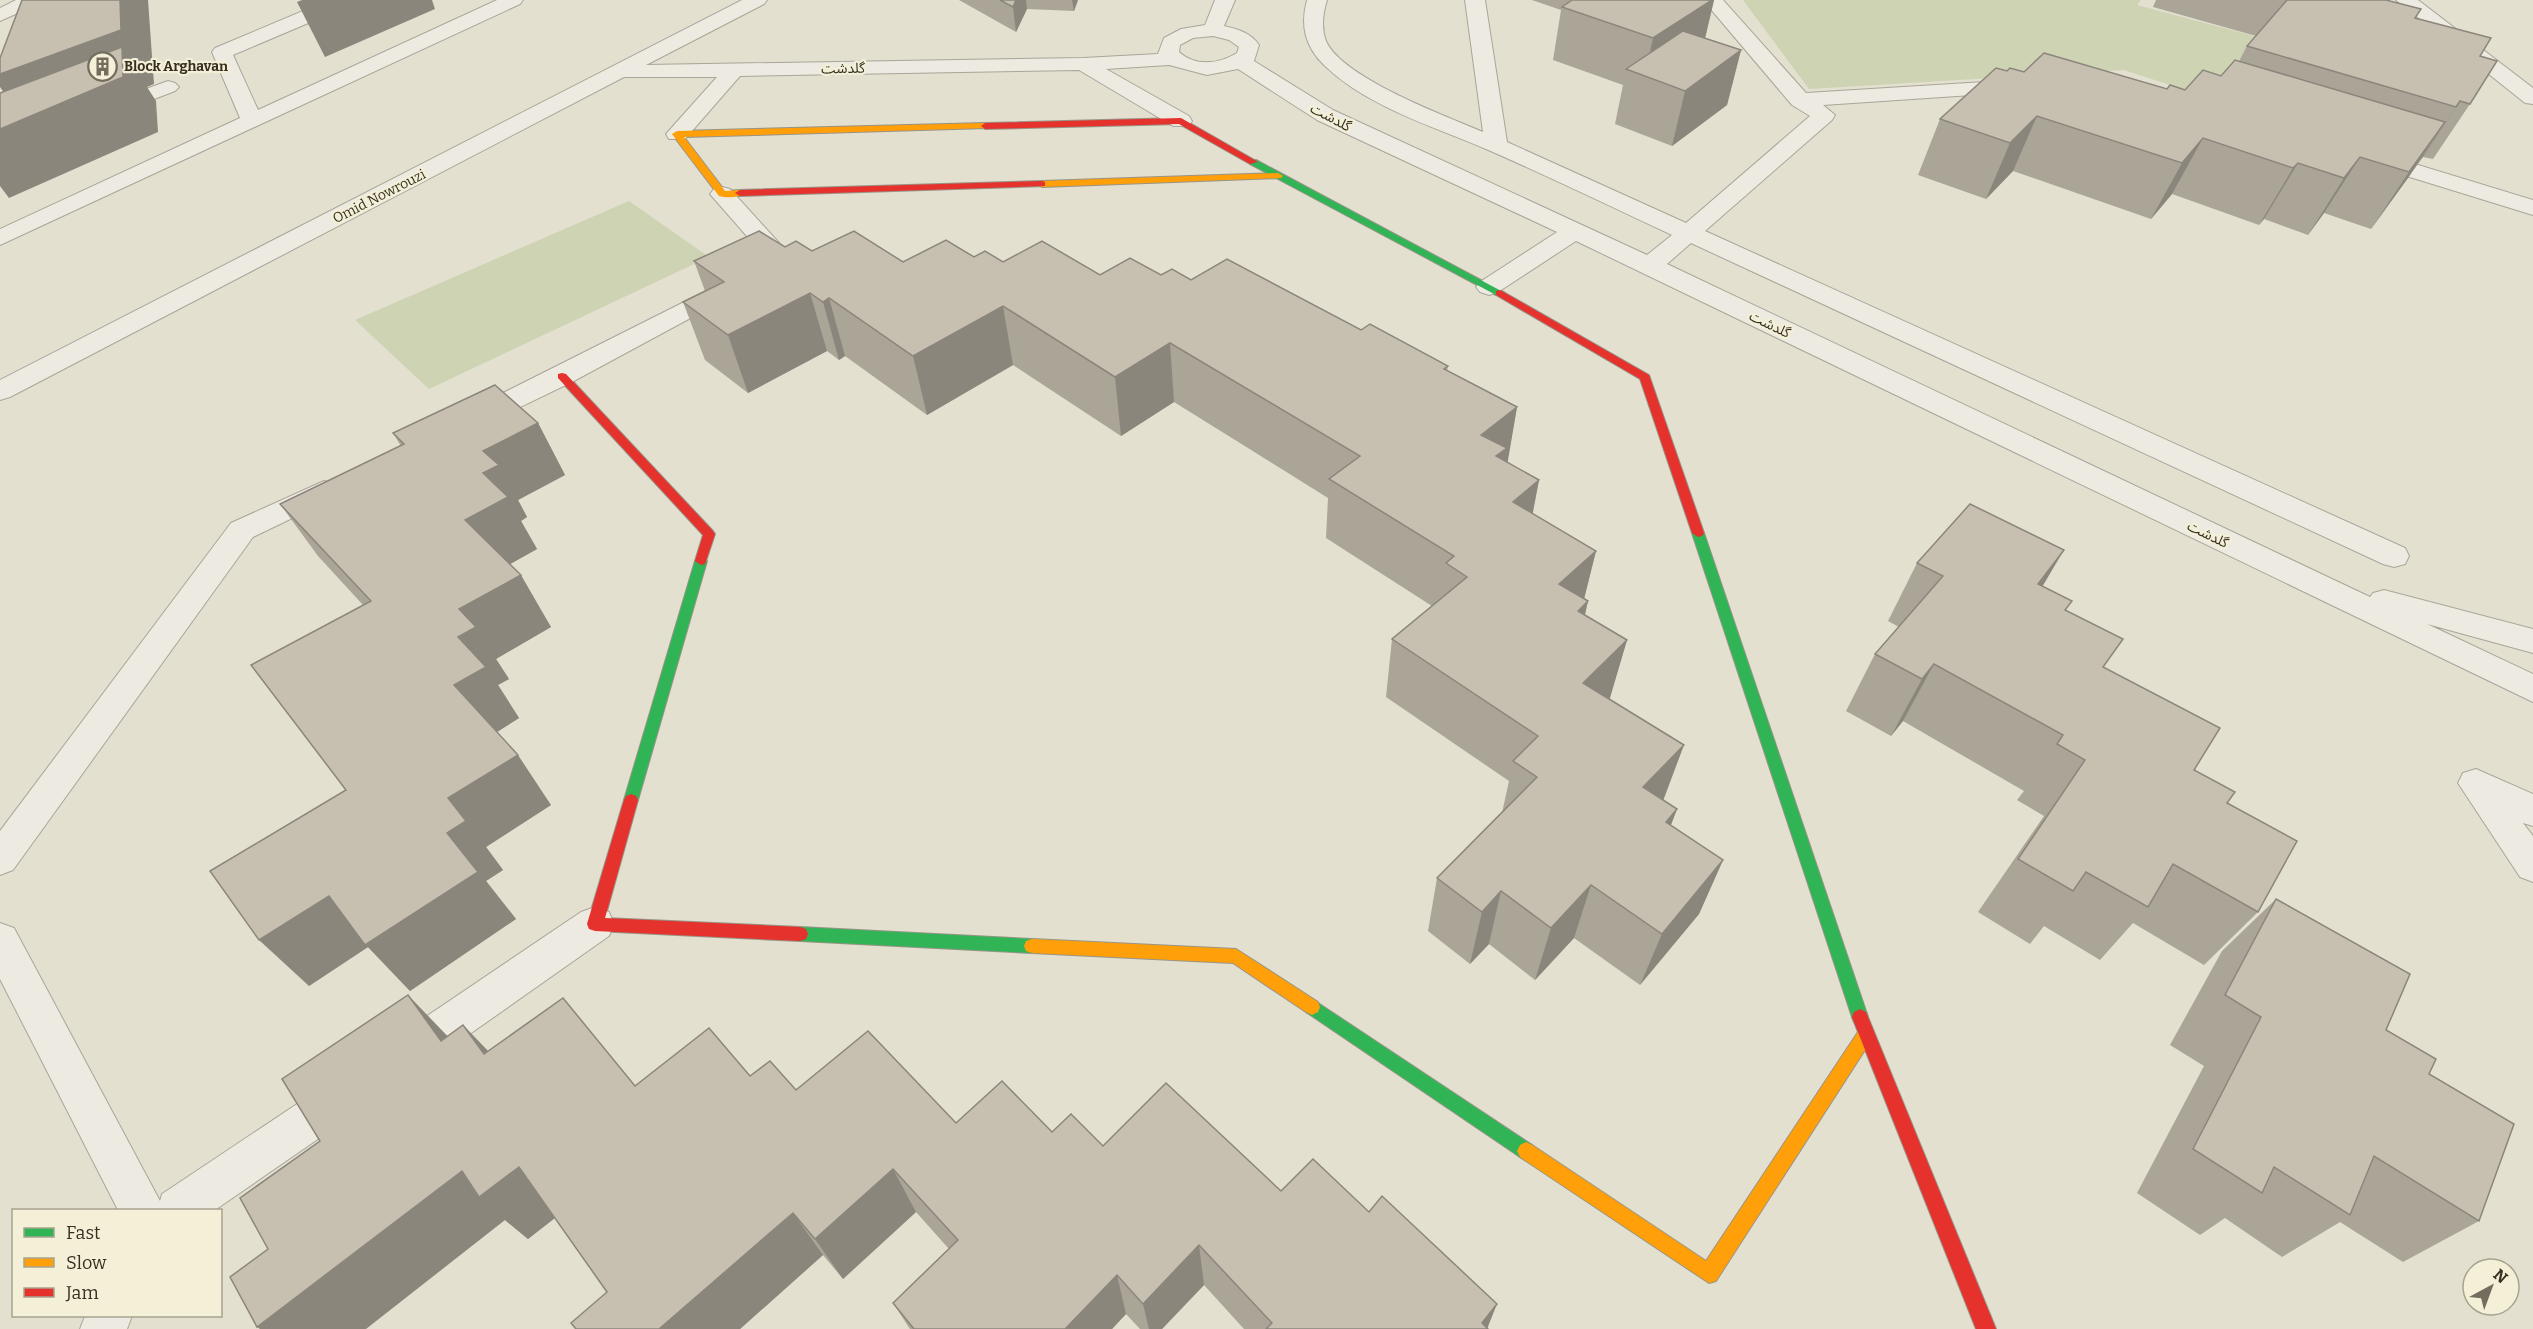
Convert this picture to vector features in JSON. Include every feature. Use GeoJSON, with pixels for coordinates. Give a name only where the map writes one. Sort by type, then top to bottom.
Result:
{"type":"FeatureCollection","features":[{"type":"Feature","properties":{"kind":"street"},"geometry":{"type":"LineString","coordinates":[[0,15],[31,0]]}},
{"type":"Feature","properties":{"kind":"street"},"geometry":{"type":"LineString","coordinates":[[0,238],[513,0]]}},
{"type":"Feature","properties":{"kind":"street","name":"Omid Nowrouzi"},"geometry":{"type":"LineString","coordinates":[[0,391],[757,0]]}},
{"type":"Feature","properties":{"kind":"street"},"geometry":{"type":"LineString","coordinates":[[1213,30],[1225,0]]}},
{"type":"Feature","properties":{"kind":"street"},"geometry":{"type":"LineString","coordinates":[[1317,0],[1313,14],[1317,44],[1334,63],[1380,95],[1691,232],[2394,556]]}},
{"type":"Feature","properties":{"kind":"street"},"geometry":{"type":"LineString","coordinates":[[1475,0],[1496,145]]}},
{"type":"Feature","properties":{"kind":"street"},"geometry":{"type":"LineString","coordinates":[[1650,266],[1824,115],[1800,100],[1713,0]]}},
{"type":"Feature","properties":{"kind":"street"},"geometry":{"type":"LineString","coordinates":[[2406,0],[2533,98]]}},
{"type":"Feature","properties":{"kind":"street"},"geometry":{"type":"LineString","coordinates":[[252,121],[222,52],[339,3]]}},
{"type":"Feature","properties":{"kind":"street"},"geometry":{"type":"LineString","coordinates":[[1173,59],[1168,54],[1171,42],[1188,33],[1213,30],[1236,34],[1249,45],[1247,56],[1240,61]]}},
{"type":"Feature","properties":{"kind":"street","name":"گلدشت"},"geometry":{"type":"LineString","coordinates":[[620,72],[1083,64],[1173,59],[1205,68],[1240,61],[1324,115],[1650,266],[2304,580]]}},
{"type":"Feature","properties":{"kind":"street"},"geometry":{"type":"LineString","coordinates":[[1083,64],[1278,176],[1489,287],[1645,377],[1866,1034],[1986,1329]]}},
{"type":"Feature","properties":{"kind":"street"},"geometry":{"type":"LineString","coordinates":[[677,134],[734,70]]}},
{"type":"Feature","properties":{"kind":"street"},"geometry":{"type":"LineString","coordinates":[[1800,100],[2038,85]]}},
{"type":"Feature","properties":{"kind":"street"},"geometry":{"type":"LineString","coordinates":[[94,116],[168,87]]}},
{"type":"Feature","properties":{"kind":"street"},"geometry":{"type":"LineString","coordinates":[[677,134],[1181,121]]}},
{"type":"Feature","properties":{"kind":"street"},"geometry":{"type":"LineString","coordinates":[[445,432],[562,376],[782,260],[722,194],[677,134]]}},
{"type":"Feature","properties":{"kind":"street"},"geometry":{"type":"LineString","coordinates":[[2350,151],[2533,208]]}},
{"type":"Feature","properties":{"kind":"street"},"geometry":{"type":"LineString","coordinates":[[722,194],[1278,176]]}},
{"type":"Feature","properties":{"kind":"street"},"geometry":{"type":"LineString","coordinates":[[1489,287],[1573,232]]}},
{"type":"Feature","properties":{"kind":"street"},"geometry":{"type":"LineString","coordinates":[[562,376],[709,534],[595,924]]}},
{"type":"Feature","properties":{"kind":"street"},"geometry":{"type":"LineString","coordinates":[[0,859],[243,530],[349,478]]}},
{"type":"Feature","properties":{"kind":"street"},"geometry":{"type":"LineString","coordinates":[[2304,580],[2533,641]]}},
{"type":"Feature","properties":{"kind":"street"},"geometry":{"type":"LineString","coordinates":[[2304,580],[2533,689]]}},
{"type":"Feature","properties":{"kind":"street"},"geometry":{"type":"LineString","coordinates":[[2533,811],[2476,783],[2533,866]]}},
{"type":"Feature","properties":{"kind":"street"},"geometry":{"type":"LineString","coordinates":[[179,1209],[595,924],[1236,956],[1709,1274],[1866,1034]]}},
{"type":"Feature","properties":{"kind":"street"},"geometry":{"type":"LineString","coordinates":[[0,940],[140,1209]]}},
{"type":"Feature","properties":{"kind":"green space"},"geometry":{"type":"Polygon","coordinates":[[[1743,0],[2141,0],[2137,5],[2258,37],[2232,68],[2339,140],[2124,70],[1809,89],[1743,0]]]}},
{"type":"Feature","properties":{"kind":"green space"},"geometry":{"type":"Polygon","coordinates":[[[629,201],[709,257],[429,389],[355,320],[629,201]]]}},
{"type":"Feature","properties":{"kind":"building"},"geometry":{"type":"Polygon","coordinates":[[[22,0],[120,0],[121,30],[0,74],[0,58],[22,0]]]}},
{"type":"Feature","properties":{"kind":"building"},"geometry":{"type":"Polygon","coordinates":[[[1000,0],[1016,0],[1013,7],[1000,0]]]}},
{"type":"Feature","properties":{"kind":"building"},"geometry":{"type":"Polygon","coordinates":[[[1572,0],[1712,0],[1653,38],[1562,7],[1572,0]]]}},
{"type":"Feature","properties":{"kind":"building"},"geometry":{"type":"Polygon","coordinates":[[[2287,0],[2386,0],[2421,9],[2415,18],[2491,38],[2480,56],[2497,61],[2470,104],[2460,101],[2456,107],[2247,46],[2287,0]]]}},
{"type":"Feature","properties":{"kind":"building"},"geometry":{"type":"Polygon","coordinates":[[[1683,31],[1741,50],[1685,91],[1626,69],[1683,31]]]}},
{"type":"Feature","properties":{"kind":"building"},"geometry":{"type":"Polygon","coordinates":[[[122,47],[123,77],[0,129],[0,93],[122,47]]]}},
{"type":"Feature","properties":{"kind":"building"},"geometry":{"type":"Polygon","coordinates":[[[2044,53],[2167,89],[2170,85],[2185,90],[2203,70],[2221,76],[2235,60],[2445,122],[2409,172],[2360,157],[2344,178],[2298,163],[2293,168],[2203,138],[2182,163],[2037,116],[2010,143],[1940,119],[1996,68],[2007,71],[2010,68],[2024,72],[2044,53]]]}},
{"type":"Feature","properties":{"kind":"building"},"geometry":{"type":"Polygon","coordinates":[[[759,231],[785,247],[796,241],[812,251],[854,231],[903,262],[946,240],[974,257],[985,251],[1003,262],[1042,241],[1100,275],[1130,258],[1161,275],[1172,269],[1191,280],[1227,259],[1361,330],[1370,324],[1448,366],[1444,369],[1517,407],[1481,435],[1507,448],[1496,456],[1539,480],[1513,502],[1596,551],[1559,584],[1588,601],[1578,611],[1627,640],[1583,683],[1684,745],[1643,787],[1677,809],[1666,822],[1723,860],[1662,934],[1591,885],[1551,928],[1501,891],[1482,912],[1437,878],[1537,777],[1513,761],[1538,736],[1392,639],[1467,577],[1446,563],[1454,556],[1329,479],[1360,456],[1170,343],[1115,377],[1003,306],[913,356],[829,298],[823,302],[810,293],[728,335],[683,302],[724,282],[694,261],[759,231]]]}},
{"type":"Feature","properties":{"kind":"building"},"geometry":{"type":"Polygon","coordinates":[[[495,385],[538,423],[483,451],[499,465],[483,473],[508,497],[465,520],[521,575],[459,609],[476,627],[458,637],[486,667],[454,685],[518,755],[448,798],[466,821],[447,833],[478,872],[365,945],[329,896],[259,940],[210,871],[346,790],[251,665],[371,601],[280,504],[404,444],[393,433],[495,385]]]}},
{"type":"Feature","properties":{"kind":"building"},"geometry":{"type":"Polygon","coordinates":[[[1970,504],[2064,550],[2038,584],[2072,601],[2065,610],[2123,639],[2103,667],[2220,728],[2194,770],[2235,792],[2227,803],[2297,841],[2258,912],[2173,864],[2148,907],[2086,872],[2073,891],[2018,859],[2085,760],[2057,744],[2063,735],[1934,664],[1922,679],[1875,654],[1943,576],[1917,563],[1970,504]]]}},
{"type":"Feature","properties":{"kind":"building"},"geometry":{"type":"Polygon","coordinates":[[[2276,899],[2410,974],[2386,1030],[2436,1059],[2429,1074],[2514,1124],[2479,1221],[2374,1156],[2350,1215],[2274,1167],[2262,1193],[2193,1149],[2261,1017],[2225,995],[2276,899]]]}},
{"type":"Feature","properties":{"kind":"building"},"geometry":{"type":"Polygon","coordinates":[[[408,995],[441,1041],[463,1025],[484,1054],[563,998],[635,1086],[709,1028],[750,1076],[770,1061],[796,1090],[868,1031],[956,1123],[1002,1081],[1052,1132],[1071,1114],[1103,1146],[1166,1083],[1281,1191],[1313,1159],[1369,1212],[1382,1196],[1497,1304],[1482,1323],[1488,1329],[1266,1329],[1272,1323],[1199,1245],[1143,1304],[1117,1275],[1065,1329],[914,1329],[893,1303],[958,1240],[893,1169],[815,1239],[793,1213],[659,1329],[576,1329],[571,1323],[607,1292],[519,1167],[479,1197],[462,1171],[257,1327],[230,1277],[268,1249],[240,1198],[320,1141],[282,1079],[408,995]]]}},
{"type":"Feature","properties":{"kind":"traffic: fast"},"geometry":{"type":"LineString","coordinates":[[1253,162],[1500,293]]}},
{"type":"Feature","properties":{"kind":"traffic: fast"},"geometry":{"type":"LineString","coordinates":[[1698,533],[1860,1017]]}},
{"type":"Feature","properties":{"kind":"traffic: fast"},"geometry":{"type":"LineString","coordinates":[[631,800],[701,561]]}},
{"type":"Feature","properties":{"kind":"traffic: fast"},"geometry":{"type":"LineString","coordinates":[[800,934],[1032,946]]}},
{"type":"Feature","properties":{"kind":"traffic: fast"},"geometry":{"type":"LineString","coordinates":[[1312,1007],[1526,1151]]}},
{"type":"Feature","properties":{"kind":"traffic: slow"},"geometry":{"type":"LineString","coordinates":[[740,193],[722,194],[677,134],[985,126]]}},
{"type":"Feature","properties":{"kind":"traffic: slow"},"geometry":{"type":"LineString","coordinates":[[1042,184],[1278,176]]}},
{"type":"Feature","properties":{"kind":"traffic: slow"},"geometry":{"type":"LineString","coordinates":[[1032,946],[1236,956],[1312,1007]]}},
{"type":"Feature","properties":{"kind":"traffic: slow"},"geometry":{"type":"LineString","coordinates":[[1526,1151],[1709,1274],[1866,1034]]}},
{"type":"Feature","properties":{"kind":"traffic: jam"},"geometry":{"type":"LineString","coordinates":[[985,126],[1181,121],[1253,162]]}},
{"type":"Feature","properties":{"kind":"traffic: jam"},"geometry":{"type":"LineString","coordinates":[[740,193],[1042,184]]}},
{"type":"Feature","properties":{"kind":"traffic: jam"},"geometry":{"type":"LineString","coordinates":[[1500,293],[1645,377],[1698,533]]}},
{"type":"Feature","properties":{"kind":"traffic: jam"},"geometry":{"type":"LineString","coordinates":[[562,376],[709,534],[701,561]]}},
{"type":"Feature","properties":{"kind":"traffic: jam"},"geometry":{"type":"LineString","coordinates":[[631,800],[595,924],[800,934]]}},
{"type":"Feature","properties":{"kind":"traffic: jam"},"geometry":{"type":"LineString","coordinates":[[1860,1017],[1986,1329]]}},
{"type":"Feature","properties":{"kind":"place","name":"Block Arghavan"},"geometry":{"type":"Point","coordinates":[103,66]}}]}
